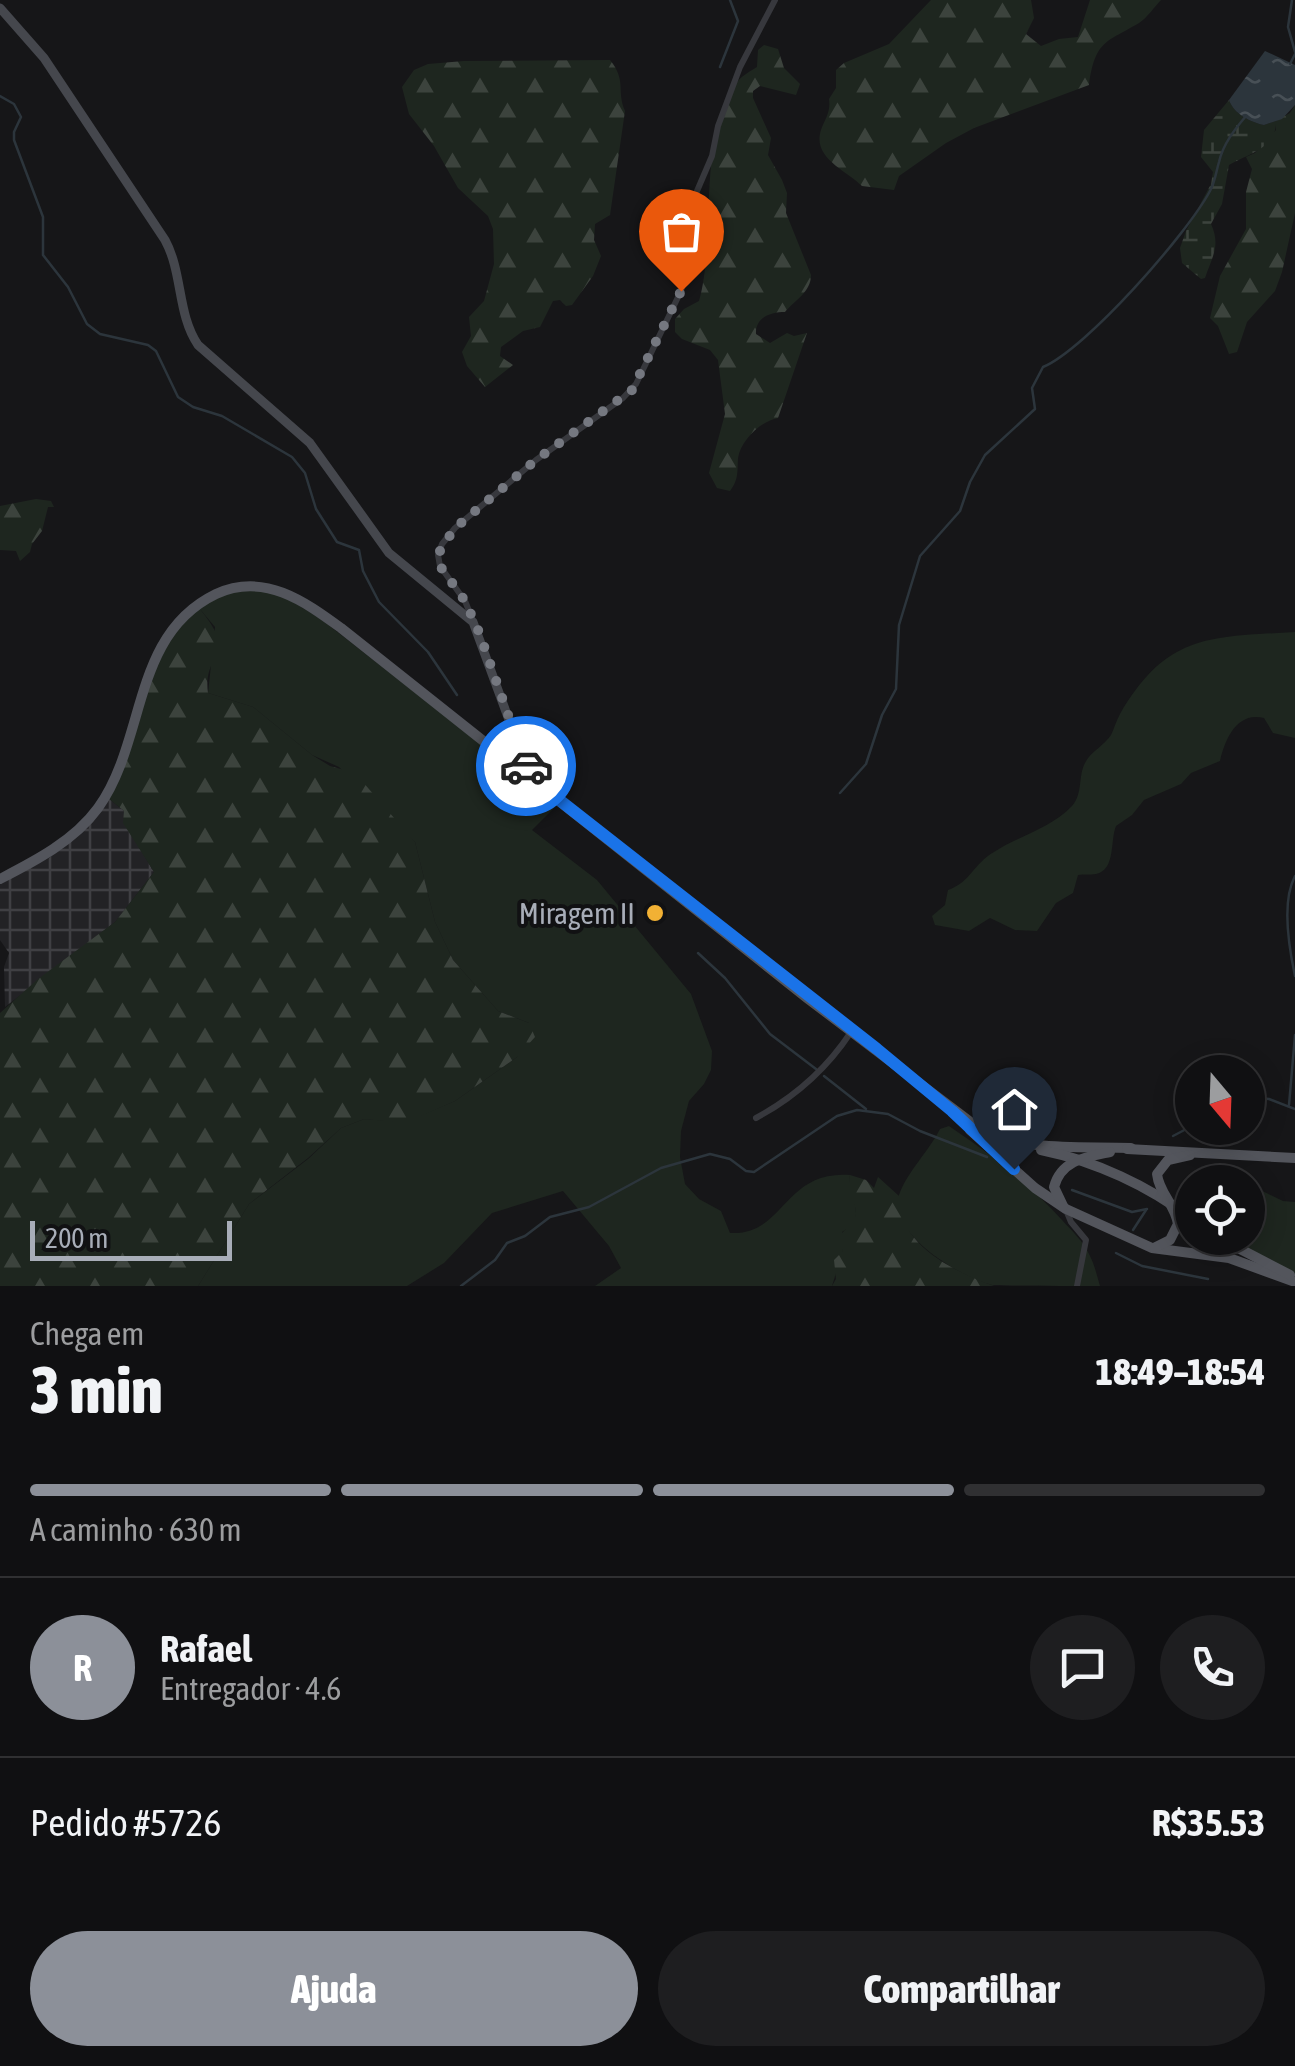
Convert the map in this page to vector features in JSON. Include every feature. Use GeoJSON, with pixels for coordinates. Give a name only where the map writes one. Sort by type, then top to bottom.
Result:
{"type":"FeatureCollection","features":[{"type":"Feature","properties":{"kind":"main road"},"geometry":{"type":"LineString","coordinates":[[0,879],[67,839],[99,806],[117,771],[149,672],[172,628],[200,602],[238,587],[273,589],[304,601],[530,777],[952,1111],[1035,1188],[1066,1208],[1152,1248],[1229,1258],[1295,1280]]}},
{"type":"Feature","properties":{"kind":"main road"},"geometry":{"type":"LineString","coordinates":[[952,1111],[1002,1140],[1081,1158],[1175,1206]]}},
{"type":"Feature","properties":{"kind":"main road"},"geometry":{"type":"LineString","coordinates":[[1002,1140],[1295,1158]]}},
{"type":"Feature","properties":{"kind":"main road"},"geometry":{"type":"LineString","coordinates":[[1066,1208],[1055,1195],[1056,1178],[1070,1163],[1131,1148]]}},
{"type":"Feature","properties":{"kind":"main road"},"geometry":{"type":"LineString","coordinates":[[1152,1248],[1164,1244],[1176,1232],[1177,1215],[1158,1183],[1160,1166],[1177,1157],[1211,1153]]}},
{"type":"Feature","properties":{"kind":"main road"},"geometry":{"type":"LineString","coordinates":[[1250,1255],[1295,1280]]}},
{"type":"Feature","properties":{"kind":"street"},"geometry":{"type":"LineString","coordinates":[[530,777],[465,601],[440,566],[438,555],[455,528],[636,384],[681,291],[698,192],[718,126],[740,67],[775,0]]}},
{"type":"Feature","properties":{"kind":"street"},"geometry":{"type":"LineString","coordinates":[[0,8],[44,58],[165,240],[176,267],[188,327],[198,345],[316,450],[389,553],[473,622]]}},
{"type":"Feature","properties":{"kind":"street"},"geometry":{"type":"LineString","coordinates":[[756,1118],[782,1104],[814,1078],[851,1031]]}},
{"type":"Feature","properties":{"kind":"street"},"geometry":{"type":"LineString","coordinates":[[1066,1208],[1070,1222],[1086,1240],[1077,1286]]}},
{"type":"Feature","properties":{"kind":"shaded area"},"geometry":{"type":"Polygon","coordinates":[[[108,798],[124,811],[124,823],[154,872],[115,922],[5,1007],[4,967],[9,953],[0,940],[0,884],[69,843],[108,798]]]}},
{"type":"Feature","properties":{"kind":"green space"},"geometry":{"type":"Polygon","coordinates":[[[931,0],[1031,0],[1034,18],[1026,34],[1041,46],[1078,37],[1090,0],[1161,0],[1142,21],[1104,44],[1095,59],[1089,85],[974,128],[946,143],[899,176],[894,190],[862,186],[821,148],[821,130],[836,88],[836,70],[889,44],[931,0]]]}},
{"type":"Feature","properties":{"kind":"green space"},"geometry":{"type":"Polygon","coordinates":[[[764,45],[778,49],[784,68],[800,84],[796,95],[760,86],[753,91],[753,98],[771,138],[768,155],[787,193],[786,213],[811,275],[802,295],[785,312],[769,314],[761,320],[756,334],[770,343],[787,333],[807,333],[778,418],[747,438],[730,491],[717,488],[709,473],[725,414],[718,360],[710,350],[682,339],[675,332],[675,319],[699,301],[707,248],[712,157],[725,103],[738,81],[757,67],[758,50],[764,45]]]}},
{"type":"Feature","properties":{"kind":"green space"},"geometry":{"type":"Polygon","coordinates":[[[610,60],[620,80],[625,111],[610,215],[595,224],[594,240],[601,256],[593,276],[572,305],[553,301],[540,327],[523,331],[501,347],[500,356],[513,365],[485,387],[467,366],[462,352],[471,336],[469,317],[484,301],[494,264],[493,229],[488,216],[458,188],[434,146],[409,114],[402,87],[414,70],[428,64],[610,60]]]}},
{"type":"Feature","properties":{"kind":"green space"},"geometry":{"type":"Polygon","coordinates":[[[1229,100],[1248,119],[1264,125],[1276,121],[1275,130],[1267,144],[1229,165],[1222,204],[1211,224],[1214,251],[1205,278],[1201,279],[1182,263],[1180,248],[1211,184],[1213,172],[1201,157],[1204,130],[1229,100]]]}},
{"type":"Feature","properties":{"kind":"green space"},"geometry":{"type":"Polygon","coordinates":[[[1295,105],[1295,213],[1282,272],[1275,291],[1247,322],[1237,352],[1229,354],[1218,326],[1210,318],[1220,276],[1246,229],[1246,192],[1252,169],[1246,157],[1255,153],[1276,130],[1276,121],[1295,105]]]}},
{"type":"Feature","properties":{"kind":"green space"},"geometry":{"type":"Polygon","coordinates":[[[36,499],[51,501],[54,507],[48,507],[42,531],[20,561],[16,551],[0,550],[0,506],[36,499]]]}},
{"type":"Feature","properties":{"kind":"green space"},"geometry":{"type":"Polygon","coordinates":[[[238,589],[274,590],[322,620],[558,804],[532,830],[597,880],[691,994],[712,1051],[711,1070],[689,1101],[681,1131],[685,1184],[699,1199],[721,1211],[730,1233],[763,1224],[811,1182],[850,1175],[855,1221],[842,1232],[843,1251],[832,1286],[595,1286],[621,1268],[609,1246],[563,1191],[492,1213],[444,1263],[407,1286],[198,1286],[249,1204],[341,1128],[364,1119],[405,1122],[455,1101],[517,1057],[529,1023],[498,1011],[453,960],[435,922],[415,842],[339,767],[312,755],[253,707],[208,693],[215,627],[198,607],[238,589]]]}},
{"type":"Feature","properties":{"kind":"green space"},"geometry":{"type":"Polygon","coordinates":[[[198,607],[217,636],[208,693],[253,707],[312,755],[330,766],[355,773],[415,842],[435,922],[453,960],[498,1011],[529,1023],[535,1037],[517,1057],[455,1101],[405,1123],[364,1119],[341,1128],[249,1204],[198,1286],[0,1286],[0,1013],[38,979],[115,922],[154,872],[123,823],[124,811],[108,798],[164,646],[198,607]]]}},
{"type":"Feature","properties":{"kind":"green space"},"geometry":{"type":"Polygon","coordinates":[[[1295,632],[1295,738],[1273,733],[1264,718],[1240,723],[1229,736],[1220,761],[1144,800],[1116,826],[1107,867],[1096,874],[1078,875],[1073,893],[1056,903],[1037,931],[1015,930],[990,918],[969,931],[935,925],[932,916],[945,905],[948,890],[987,857],[1072,806],[1085,763],[1111,735],[1120,714],[1155,668],[1194,644],[1295,632]]]}},
{"type":"Feature","properties":{"kind":"green space"},"geometry":{"type":"Polygon","coordinates":[[[949,1126],[1008,1169],[1062,1220],[1087,1251],[1100,1286],[992,1285],[946,1263],[915,1238],[898,1209],[899,1195],[940,1129],[949,1126]]]}},
{"type":"Feature","properties":{"kind":"green space"},"geometry":{"type":"Polygon","coordinates":[[[850,1175],[866,1180],[874,1188],[878,1177],[899,1196],[901,1213],[918,1242],[946,1264],[994,1286],[832,1286],[836,1279],[834,1260],[843,1251],[838,1236],[856,1213],[850,1175]]]}},
{"type":"Feature","properties":{"kind":"green space"},"geometry":{"type":"Polygon","coordinates":[[[1265,1192],[1295,1202],[1295,1274],[1260,1255],[1265,1255],[1265,1192]]]}},
{"type":"Feature","properties":{"kind":"water"},"geometry":{"type":"Polygon","coordinates":[[[1265,51],[1295,65],[1295,105],[1282,119],[1264,125],[1243,117],[1229,100],[1265,51]]]}},
{"type":"Feature","properties":{"kind":"waterway"},"geometry":{"type":"LineString","coordinates":[[720,67],[738,21],[730,0]]}},
{"type":"Feature","properties":{"kind":"waterway"},"geometry":{"type":"LineString","coordinates":[[1292,0],[1288,27],[1295,52]]}},
{"type":"Feature","properties":{"kind":"waterway"},"geometry":{"type":"LineString","coordinates":[[1290,64],[1295,54]]}},
{"type":"Feature","properties":{"kind":"waterway"},"geometry":{"type":"LineString","coordinates":[[0,96],[14,104],[21,117],[14,140],[43,217],[43,255],[68,287],[87,324],[100,334],[148,345],[156,351],[178,397],[193,407],[222,416],[292,457],[305,473],[316,509],[337,542],[359,550],[363,571],[379,602],[428,652],[457,695]]}},
{"type":"Feature","properties":{"kind":"waterway"},"geometry":{"type":"LineString","coordinates":[[840,793],[866,764],[882,715],[896,689],[899,625],[920,556],[960,511],[985,455],[1035,409],[1032,388],[1043,367],[1062,356],[1109,315],[1198,210],[1210,191],[1223,149],[1246,116]]}},
{"type":"Feature","properties":{"kind":"waterway"},"geometry":{"type":"LineString","coordinates":[[1295,876],[1287,912],[1295,976]]}},
{"type":"Feature","properties":{"kind":"waterway"},"geometry":{"type":"LineString","coordinates":[[698,953],[725,978],[770,1034],[816,1069]]}},
{"type":"Feature","properties":{"kind":"waterway"},"geometry":{"type":"LineString","coordinates":[[1289,1105],[1295,1035]]}},
{"type":"Feature","properties":{"kind":"waterway"},"geometry":{"type":"LineString","coordinates":[[824,1076],[866,1109]]}},
{"type":"Feature","properties":{"kind":"waterway"},"geometry":{"type":"LineString","coordinates":[[1265,1099],[1295,1109]]}},
{"type":"Feature","properties":{"kind":"waterway"},"geometry":{"type":"LineString","coordinates":[[461,1286],[495,1260],[507,1243],[525,1236],[550,1217],[589,1207],[661,1168],[710,1154],[754,1172],[837,1116],[857,1110],[888,1114],[987,1157]]}},
{"type":"Feature","properties":{"kind":"waterway"},"geometry":{"type":"LineString","coordinates":[[1072,1190],[1132,1212],[1147,1209]]}},
{"type":"Feature","properties":{"kind":"waterway"},"geometry":{"type":"LineString","coordinates":[[1133,1230],[1146,1210]]}},
{"type":"Feature","properties":{"kind":"waterway"},"geometry":{"type":"LineString","coordinates":[[1116,1253],[1142,1266],[1208,1279]]}},
{"type":"Feature","properties":{"kind":"way so far"},"geometry":{"type":"LineString","coordinates":[[526,766],[479,632],[465,601],[440,566],[438,555],[455,528],[564,437],[632,390],[681,291]]}},
{"type":"Feature","properties":{"kind":"place","name":"Miragem II"},"geometry":{"type":"Point","coordinates":[655,913]}},
{"type":"Feature","properties":{"kind":"route"},"geometry":{"type":"LineString","coordinates":[[526,766],[530,777],[807,998],[877,1049],[1014,1169]]}}]}
